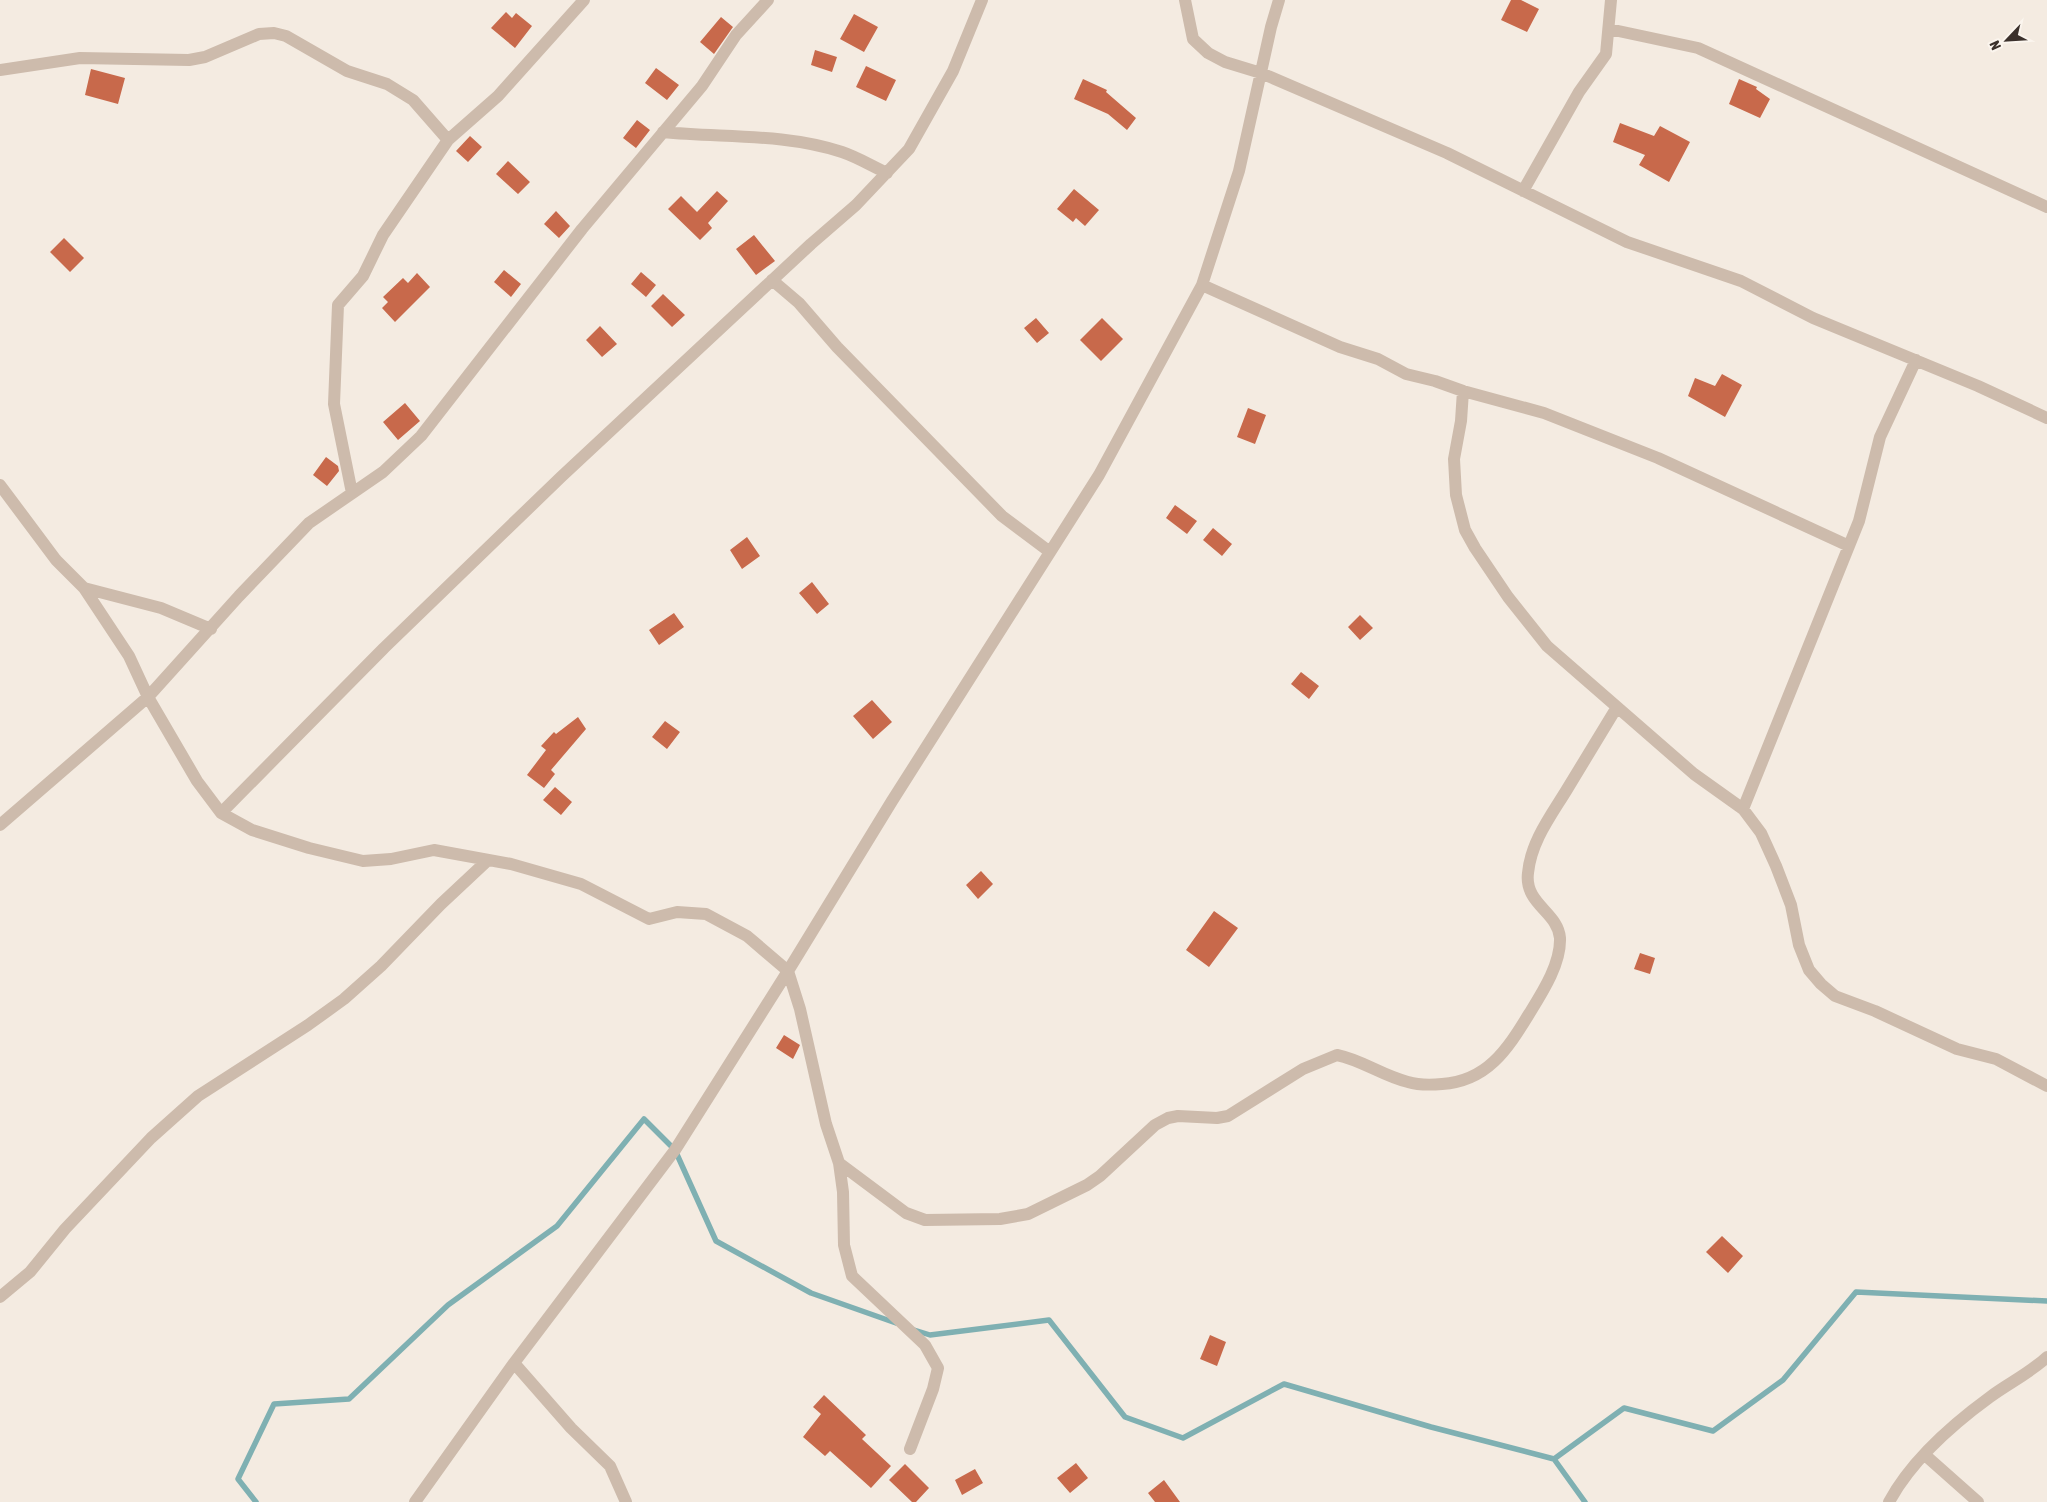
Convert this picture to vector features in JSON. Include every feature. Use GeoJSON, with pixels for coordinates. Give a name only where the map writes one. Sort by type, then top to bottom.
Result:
{"type":"FeatureCollection","features":[{"type":"Feature","properties":{"kind":"street"},"geometry":{"type":"LineString","coordinates":[[352,494],[334,404],[338,305],[363,276],[383,235],[448,140],[498,96],[584,0]]}},
{"type":"Feature","properties":{"kind":"street"},"geometry":{"type":"LineString","coordinates":[[0,825],[148,697],[239,596],[309,523],[383,472],[421,436],[582,229],[702,86],[736,35],[768,0]]}},
{"type":"Feature","properties":{"kind":"street"},"geometry":{"type":"LineString","coordinates":[[222,812],[384,648],[561,477],[811,244],[856,205],[909,149],[953,71],[982,0]]}},
{"type":"Feature","properties":{"kind":"street"},"geometry":{"type":"LineString","coordinates":[[1185,0],[1193,39],[1208,53],[1225,62],[1261,74],[1447,153],[1627,242],[1741,281],[1814,318],[1916,360],[2047,418]]}},
{"type":"Feature","properties":{"kind":"street"},"geometry":{"type":"LineString","coordinates":[[415,1502],[514,1363],[675,1150],[892,801],[1099,475],[1202,285],[1239,171],[1271,28],[1280,0]]}},
{"type":"Feature","properties":{"kind":"street"},"geometry":{"type":"LineString","coordinates":[[1523,191],[1579,92],[1606,54],[1610,29],[1611,0]]}},
{"type":"Feature","properties":{"kind":"street"},"geometry":{"type":"LineString","coordinates":[[1610,29],[1698,48],[2047,207]]}},
{"type":"Feature","properties":{"kind":"street"},"geometry":{"type":"LineString","coordinates":[[0,70],[80,58],[189,60],[205,57],[260,34],[274,33],[286,36],[347,71],[387,84],[413,100],[448,140]]}},
{"type":"Feature","properties":{"kind":"street"},"geometry":{"type":"LineString","coordinates":[[663,132],[752,136],[797,142],[842,152],[887,172]]}},
{"type":"Feature","properties":{"kind":"street"},"geometry":{"type":"LineString","coordinates":[[772,280],[799,303],[837,347],[1002,516],[1050,552]]}},
{"type":"Feature","properties":{"kind":"street"},"geometry":{"type":"LineString","coordinates":[[1202,285],[1340,347],[1378,359],[1406,374],[1544,413],[1640,451],[1849,546]]}},
{"type":"Feature","properties":{"kind":"street"},"geometry":{"type":"LineString","coordinates":[[1742,809],[1859,521],[1880,437],[1916,360]]}},
{"type":"Feature","properties":{"kind":"street"},"geometry":{"type":"LineString","coordinates":[[1463,390],[1461,421],[1454,459],[1456,495],[1465,530],[1475,548],[1508,597],[1547,646],[1694,774],[1742,809],[1761,833],[1791,905],[1799,945],[1808,970],[1836,996],[1875,1011],[1957,1049],[1996,1060],[2047,1086]]}},
{"type":"Feature","properties":{"kind":"street"},"geometry":{"type":"LineString","coordinates":[[0,485],[56,560],[84,588],[129,656],[148,697],[197,781],[222,812],[252,830],[309,848],[363,861],[391,859],[434,850],[512,864],[581,884],[649,919],[677,912],[706,914],[748,936],[788,971],[800,1009],[826,1124],[839,1164],[844,1245],[852,1276],[925,1344],[938,1368],[933,1389],[910,1449]]}},
{"type":"Feature","properties":{"kind":"street"},"geometry":{"type":"LineString","coordinates":[[84,588],[161,608],[211,629]]}},
{"type":"Feature","properties":{"kind":"street"},"geometry":{"type":"LineString","coordinates":[[839,1164],[906,1213],[925,1220],[1000,1219],[1028,1214],[1087,1185],[1100,1176],[1155,1125],[1168,1118],[1178,1116],[1217,1118],[1228,1116],[1303,1069],[1337,1055],[1408,1083],[1429,1085],[1458,1083],[1484,1071],[1504,1053],[1523,1024],[1541,994],[1556,960],[1560,940],[1559,929],[1528,889],[1528,873],[1535,842],[1617,707]]}},
{"type":"Feature","properties":{"kind":"street"},"geometry":{"type":"LineString","coordinates":[[0,1298],[30,1272],[65,1229],[126,1167],[151,1138],[198,1096],[308,1025],[344,999],[381,966],[441,904],[488,860]]}},
{"type":"Feature","properties":{"kind":"street"},"geometry":{"type":"LineString","coordinates":[[1889,1502],[1896,1489],[1946,1432],[2047,1357]]}},
{"type":"Feature","properties":{"kind":"street"},"geometry":{"type":"LineString","coordinates":[[514,1363],[572,1428],[610,1466],[626,1502]]}},
{"type":"Feature","properties":{"kind":"street"},"geometry":{"type":"LineString","coordinates":[[1925,1455],[1978,1502]]}},
{"type":"Feature","properties":{"kind":"building"},"geometry":{"type":"Polygon","coordinates":[[[1511,0],[1521,0],[1539,9],[1527,32],[1501,20],[1511,0]]]}},
{"type":"Feature","properties":{"kind":"building"},"geometry":{"type":"Polygon","coordinates":[[[506,12],[512,18],[516,13],[532,26],[515,48],[491,28],[506,12]]]}},
{"type":"Feature","properties":{"kind":"building"},"geometry":{"type":"Polygon","coordinates":[[[854,14],[878,27],[864,52],[840,39],[854,14]]]}},
{"type":"Feature","properties":{"kind":"building"},"geometry":{"type":"Polygon","coordinates":[[[721,17],[733,27],[714,54],[700,42],[721,17]]]}},
{"type":"Feature","properties":{"kind":"building"},"geometry":{"type":"Polygon","coordinates":[[[815,50],[837,57],[832,72],[811,65],[815,50]]]}},
{"type":"Feature","properties":{"kind":"building"},"geometry":{"type":"Polygon","coordinates":[[[866,66],[896,80],[886,101],[856,87],[866,66]]]}},
{"type":"Feature","properties":{"kind":"building"},"geometry":{"type":"Polygon","coordinates":[[[656,68],[679,85],[667,100],[645,83],[656,68]]]}},
{"type":"Feature","properties":{"kind":"building"},"geometry":{"type":"Polygon","coordinates":[[[91,69],[125,78],[118,104],[85,95],[91,69]]]}},
{"type":"Feature","properties":{"kind":"building"},"geometry":{"type":"Polygon","coordinates":[[[1083,79],[1107,90],[1106,92],[1136,118],[1127,130],[1108,114],[1074,99],[1083,79]]]}},
{"type":"Feature","properties":{"kind":"building"},"geometry":{"type":"Polygon","coordinates":[[[1739,79],[1757,87],[1756,89],[1770,99],[1760,118],[1729,104],[1739,79]]]}},
{"type":"Feature","properties":{"kind":"building"},"geometry":{"type":"Polygon","coordinates":[[[637,120],[650,130],[636,148],[623,138],[637,120]]]}},
{"type":"Feature","properties":{"kind":"building"},"geometry":{"type":"Polygon","coordinates":[[[1620,123],[1654,136],[1660,126],[1690,142],[1669,182],[1639,165],[1645,155],[1613,142],[1620,123]]]}},
{"type":"Feature","properties":{"kind":"building"},"geometry":{"type":"Polygon","coordinates":[[[470,136],[482,147],[468,162],[456,151],[470,136]]]}},
{"type":"Feature","properties":{"kind":"building"},"geometry":{"type":"Polygon","coordinates":[[[508,161],[530,182],[518,194],[496,174],[508,161]]]}},
{"type":"Feature","properties":{"kind":"building"},"geometry":{"type":"Polygon","coordinates":[[[1074,189],[1099,210],[1085,226],[1076,218],[1073,222],[1057,209],[1074,189]]]}},
{"type":"Feature","properties":{"kind":"building"},"geometry":{"type":"Polygon","coordinates":[[[717,191],[728,201],[708,223],[712,228],[700,240],[668,209],[681,196],[697,212],[717,191]]]}},
{"type":"Feature","properties":{"kind":"building"},"geometry":{"type":"Polygon","coordinates":[[[556,211],[570,226],[559,238],[544,224],[556,211]]]}},
{"type":"Feature","properties":{"kind":"building"},"geometry":{"type":"Polygon","coordinates":[[[754,235],[775,261],[756,275],[736,249],[754,235]]]}},
{"type":"Feature","properties":{"kind":"building"},"geometry":{"type":"Polygon","coordinates":[[[64,238],[84,258],[70,272],[50,252],[64,238]]]}},
{"type":"Feature","properties":{"kind":"building"},"geometry":{"type":"Polygon","coordinates":[[[504,270],[521,284],[511,297],[494,282],[504,270]]]}},
{"type":"Feature","properties":{"kind":"building"},"geometry":{"type":"Polygon","coordinates":[[[641,272],[656,285],[646,297],[631,284],[641,272]]]}},
{"type":"Feature","properties":{"kind":"building"},"geometry":{"type":"Polygon","coordinates":[[[417,273],[430,287],[395,322],[382,308],[388,302],[383,297],[403,278],[408,283],[417,273]]]}},
{"type":"Feature","properties":{"kind":"building"},"geometry":{"type":"Polygon","coordinates":[[[663,294],[685,315],[672,327],[651,306],[663,294]]]}},
{"type":"Feature","properties":{"kind":"building"},"geometry":{"type":"Polygon","coordinates":[[[1036,318],[1049,333],[1037,343],[1024,328],[1036,318]]]}},
{"type":"Feature","properties":{"kind":"building"},"geometry":{"type":"Polygon","coordinates":[[[1102,318],[1123,339],[1101,361],[1080,340],[1102,318]]]}},
{"type":"Feature","properties":{"kind":"building"},"geometry":{"type":"Polygon","coordinates":[[[600,326],[617,344],[602,357],[586,340],[600,326]]]}},
{"type":"Feature","properties":{"kind":"building"},"geometry":{"type":"Polygon","coordinates":[[[1722,374],[1742,385],[1725,417],[1688,396],[1695,378],[1715,386],[1722,374]]]}},
{"type":"Feature","properties":{"kind":"building"},"geometry":{"type":"Polygon","coordinates":[[[405,403],[420,421],[398,440],[383,422],[405,403]]]}},
{"type":"Feature","properties":{"kind":"building"},"geometry":{"type":"Polygon","coordinates":[[[1248,408],[1266,415],[1255,444],[1237,437],[1248,408]]]}},
{"type":"Feature","properties":{"kind":"building"},"geometry":{"type":"Polygon","coordinates":[[[326,457],[338,466],[339,471],[327,486],[313,475],[326,457]]]}},
{"type":"Feature","properties":{"kind":"building"},"geometry":{"type":"Polygon","coordinates":[[[1175,505],[1197,521],[1187,534],[1166,518],[1175,505]]]}},
{"type":"Feature","properties":{"kind":"building"},"geometry":{"type":"Polygon","coordinates":[[[1213,528],[1232,544],[1222,556],[1203,540],[1213,528]]]}},
{"type":"Feature","properties":{"kind":"building"},"geometry":{"type":"Polygon","coordinates":[[[747,537],[760,556],[742,569],[730,550],[747,537]]]}},
{"type":"Feature","properties":{"kind":"building"},"geometry":{"type":"Polygon","coordinates":[[[812,582],[829,604],[817,614],[799,593],[812,582]]]}},
{"type":"Feature","properties":{"kind":"building"},"geometry":{"type":"Polygon","coordinates":[[[674,613],[684,627],[659,645],[649,630],[674,613]]]}},
{"type":"Feature","properties":{"kind":"building"},"geometry":{"type":"Polygon","coordinates":[[[1360,615],[1373,628],[1360,640],[1348,627],[1360,615]]]}},
{"type":"Feature","properties":{"kind":"building"},"geometry":{"type":"Polygon","coordinates":[[[1301,672],[1319,686],[1309,699],[1291,684],[1301,672]]]}},
{"type":"Feature","properties":{"kind":"building"},"geometry":{"type":"Polygon","coordinates":[[[872,700],[892,722],[873,739],[853,716],[872,700]]]}},
{"type":"Feature","properties":{"kind":"building"},"geometry":{"type":"Polygon","coordinates":[[[578,717],[586,729],[551,770],[555,774],[544,788],[527,775],[546,750],[541,746],[554,732],[556,734],[578,717]]]}},
{"type":"Feature","properties":{"kind":"building"},"geometry":{"type":"Polygon","coordinates":[[[665,721],[680,732],[667,749],[652,737],[665,721]]]}},
{"type":"Feature","properties":{"kind":"building"},"geometry":{"type":"Polygon","coordinates":[[[555,787],[572,802],[561,815],[543,800],[555,787]]]}},
{"type":"Feature","properties":{"kind":"building"},"geometry":{"type":"Polygon","coordinates":[[[981,871],[993,884],[978,899],[966,885],[981,871]]]}},
{"type":"Feature","properties":{"kind":"building"},"geometry":{"type":"Polygon","coordinates":[[[1214,911],[1238,928],[1209,967],[1186,950],[1214,911]]]}},
{"type":"Feature","properties":{"kind":"building"},"geometry":{"type":"Polygon","coordinates":[[[1640,953],[1655,958],[1650,974],[1634,969],[1640,953]]]}},
{"type":"Feature","properties":{"kind":"building"},"geometry":{"type":"Polygon","coordinates":[[[784,1035],[800,1045],[793,1059],[776,1048],[784,1035]]]}},
{"type":"Feature","properties":{"kind":"building"},"geometry":{"type":"Polygon","coordinates":[[[1722,1236],[1743,1256],[1728,1273],[1706,1252],[1722,1236]]]}},
{"type":"Feature","properties":{"kind":"building"},"geometry":{"type":"Polygon","coordinates":[[[1210,1335],[1226,1342],[1217,1366],[1200,1359],[1210,1335]]]}},
{"type":"Feature","properties":{"kind":"building"},"geometry":{"type":"Polygon","coordinates":[[[824,1395],[866,1435],[862,1439],[891,1466],[871,1488],[830,1451],[825,1456],[803,1437],[821,1414],[813,1407],[824,1395]]]}},
{"type":"Feature","properties":{"kind":"building"},"geometry":{"type":"Polygon","coordinates":[[[1076,1463],[1088,1478],[1070,1493],[1057,1478],[1076,1463]]]}},
{"type":"Feature","properties":{"kind":"building"},"geometry":{"type":"Polygon","coordinates":[[[905,1464],[929,1488],[916,1502],[912,1502],[889,1480],[905,1464]]]}},
{"type":"Feature","properties":{"kind":"building"},"geometry":{"type":"Polygon","coordinates":[[[975,1469],[983,1483],[962,1495],[955,1480],[975,1469]]]}},
{"type":"Feature","properties":{"kind":"building"},"geometry":{"type":"Polygon","coordinates":[[[1164,1480],[1180,1502],[1155,1502],[1148,1493],[1164,1480]]]}},
{"type":"Feature","properties":{"kind":"waterway"},"geometry":{"type":"LineString","coordinates":[[256,1502],[238,1479],[274,1404],[349,1399],[448,1305],[557,1226],[644,1119],[675,1150],[716,1241],[811,1293],[896,1323]]}},
{"type":"Feature","properties":{"kind":"waterway"},"geometry":{"type":"LineString","coordinates":[[1554,1459],[1624,1408],[1713,1431],[1783,1380],[1856,1292],[2047,1301]]}},
{"type":"Feature","properties":{"kind":"waterway"},"geometry":{"type":"LineString","coordinates":[[914,1330],[930,1335],[1049,1320],[1125,1417],[1183,1438],[1284,1384],[1431,1427],[1554,1459],[1585,1502]]}}]}
